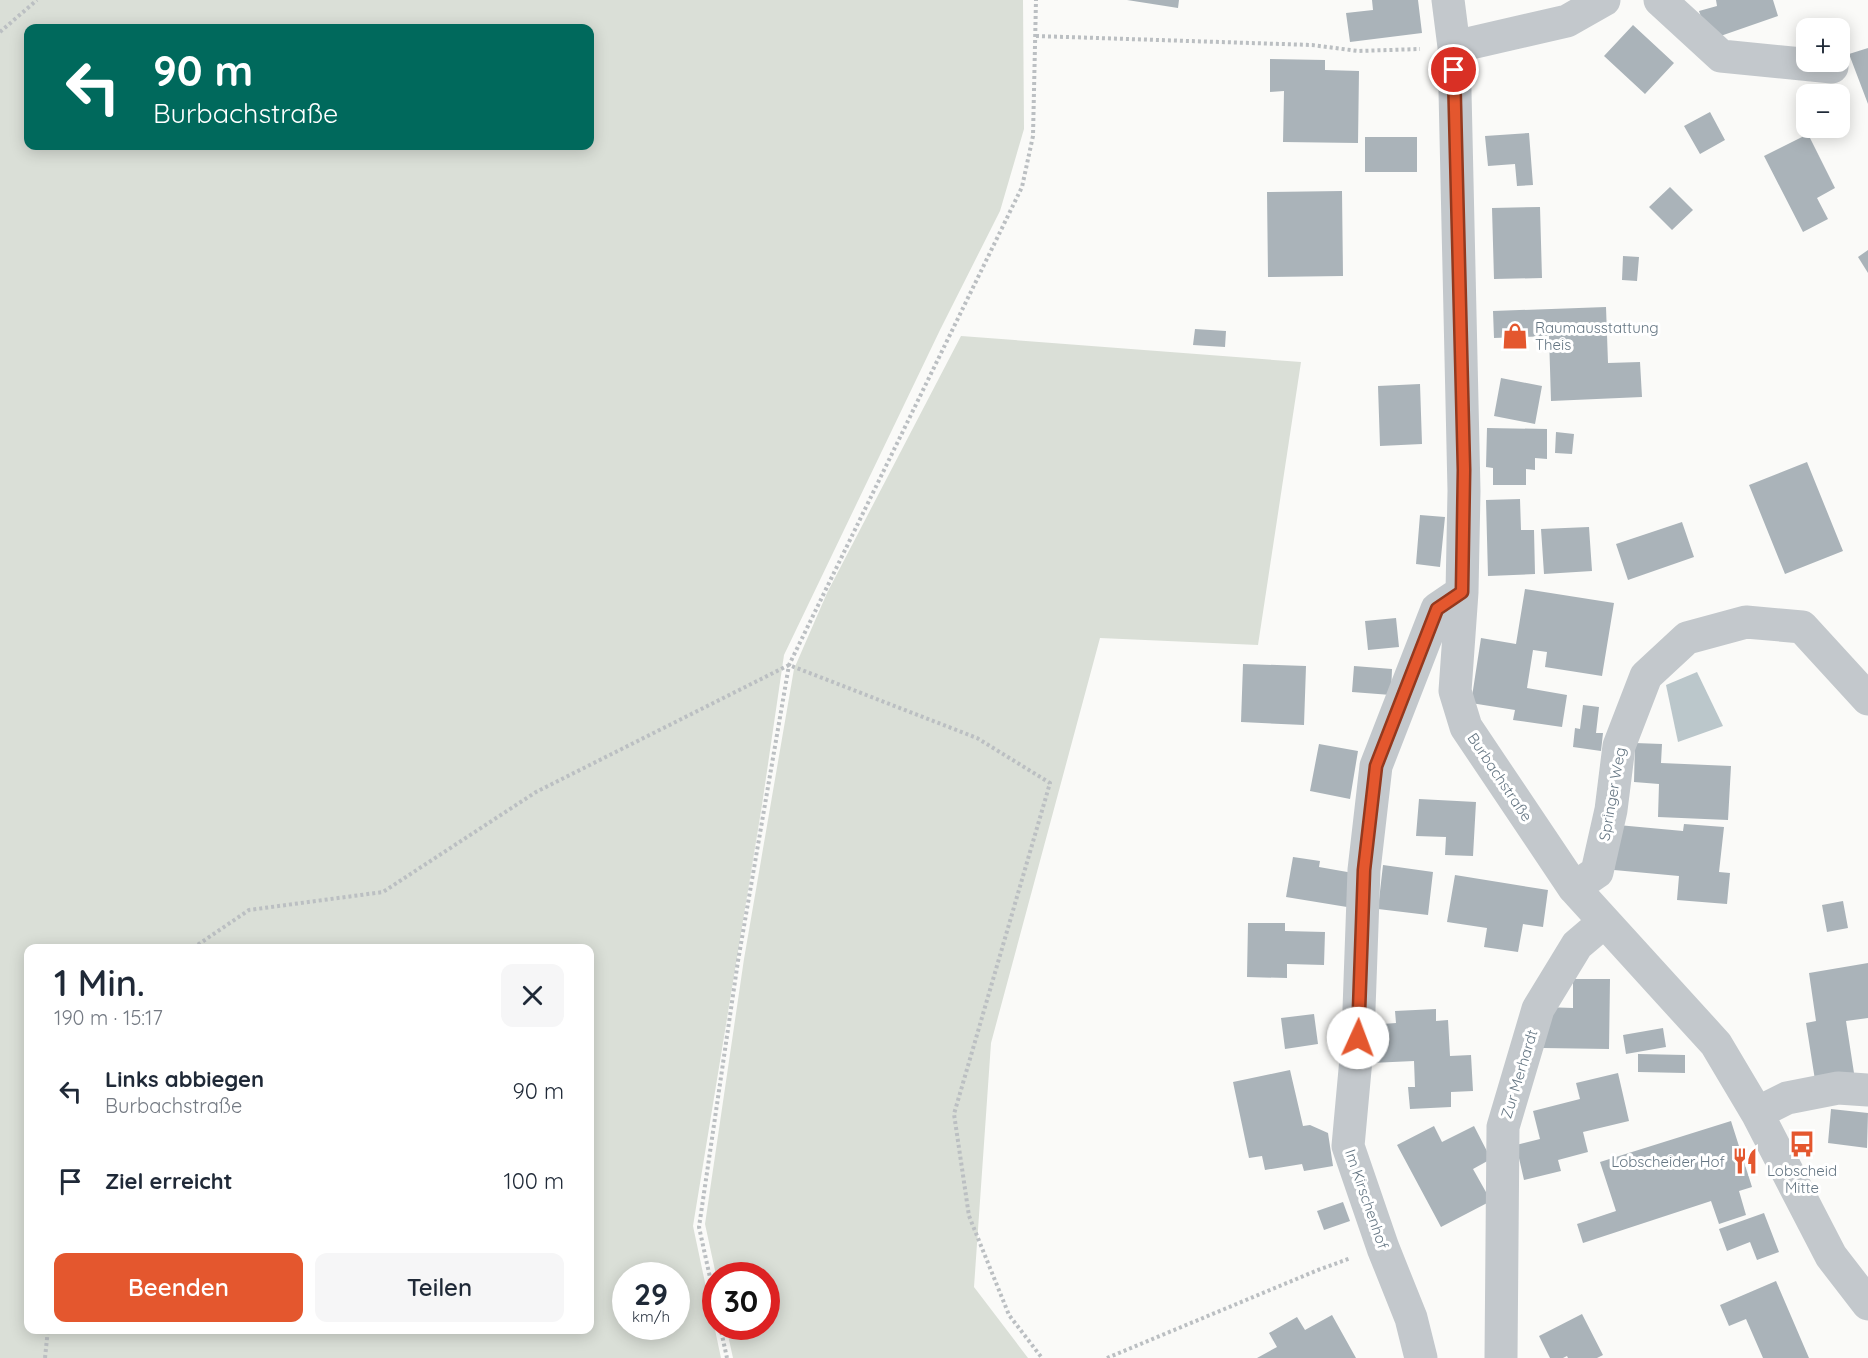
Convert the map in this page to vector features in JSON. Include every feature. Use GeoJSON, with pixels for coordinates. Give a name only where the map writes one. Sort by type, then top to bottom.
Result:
{"type":"FeatureCollection","features":[{"type":"Feature","properties":{"kind":"street","name":"Burbachstraße"},"geometry":{"type":"LineString","coordinates":[[1448,0],[1454,47],[1464,479],[1462,592],[1455,691],[1466,727],[1574,888],[1716,1044],[1757,1113],[1831,1256],[1868,1304]]}},
{"type":"Feature","properties":{"kind":"street"},"geometry":{"type":"LineString","coordinates":[[1454,47],[1567,21],[1604,0]]}},
{"type":"Feature","properties":{"kind":"street"},"geometry":{"type":"LineString","coordinates":[[1660,0],[1721,56],[1796,63]]}},
{"type":"Feature","properties":{"kind":"street","name":"Im Kirschenhof"},"geometry":{"type":"LineString","coordinates":[[1421,1358],[1411,1318],[1383,1248],[1348,1146],[1358,1038],[1364,870],[1376,766],[1437,609],[1462,592]]}},
{"type":"Feature","properties":{"kind":"street","name":"Springer Weg"},"geometry":{"type":"LineString","coordinates":[[1574,888],[1597,872],[1611,810],[1619,746],[1646,676],[1687,638],[1746,622],[1803,627],[1856,689],[1868,699]]}},
{"type":"Feature","properties":{"kind":"street","name":"Zur Merhardt"},"geometry":{"type":"LineString","coordinates":[[1501,1358],[1503,1127],[1538,1009],[1577,945],[1604,922]]}},
{"type":"Feature","properties":{"kind":"street"},"geometry":{"type":"LineString","coordinates":[[1757,1113],[1787,1098],[1838,1088],[1868,1090]]}},
{"type":"Feature","properties":{"kind":"path"},"geometry":{"type":"LineString","coordinates":[[0,32],[37,0]]}},
{"type":"Feature","properties":{"kind":"path"},"geometry":{"type":"LineString","coordinates":[[707,1262],[699,1227],[738,961],[789,665],[1022,187],[1033,136],[1036,0]]}},
{"type":"Feature","properties":{"kind":"path"},"geometry":{"type":"LineString","coordinates":[[1036,36],[1312,45],[1359,51],[1454,47]]}},
{"type":"Feature","properties":{"kind":"path"},"geometry":{"type":"LineString","coordinates":[[199,944],[249,910],[383,892],[536,792],[789,665],[977,738],[1050,783],[954,1114],[969,1216],[1009,1315],[1041,1358]]}},
{"type":"Feature","properties":{"kind":"path"},"geometry":{"type":"LineString","coordinates":[[1107,1358],[1318,1270],[1383,1248]]}},
{"type":"Feature","properties":{"kind":"path"},"geometry":{"type":"LineString","coordinates":[[45,1358],[47,1334]]}},
{"type":"Feature","properties":{"kind":"path"},"geometry":{"type":"LineString","coordinates":[[723,1340],[727,1358]]}},
{"type":"Feature","properties":{"kind":"shaded area"},"geometry":{"type":"Polygon","coordinates":[[[0,0],[1023,0],[1024,129],[1000,211],[940,330],[784,655],[762,805],[693,1226],[702,1268],[702,1340],[717,1340],[721,1358],[0,1358],[0,0]]]}},
{"type":"Feature","properties":{"kind":"shaded area"},"geometry":{"type":"Polygon","coordinates":[[[961,336],[1301,362],[1258,645],[1100,638],[991,1043],[974,1287],[1028,1358],[733,1358],[729,1340],[780,1340],[780,1262],[713,1262],[705,1224],[744,959],[794,669],[827,593],[961,336]]]}},
{"type":"Feature","properties":{"kind":"shaded area"},"geometry":{"type":"Polygon","coordinates":[[[1697,672],[1723,726],[1678,742],[1666,685],[1697,672]]]}},
{"type":"Feature","properties":{"kind":"building"},"geometry":{"type":"Polygon","coordinates":[[[1127,0],[1179,0],[1178,8],[1127,0]]]}},
{"type":"Feature","properties":{"kind":"building"},"geometry":{"type":"Polygon","coordinates":[[[1372,0],[1418,0],[1422,33],[1350,42],[1346,13],[1373,10],[1372,0]]]}},
{"type":"Feature","properties":{"kind":"building"},"geometry":{"type":"Polygon","coordinates":[[[1716,0],[1773,0],[1778,16],[1709,40],[1699,11],[1717,6],[1716,0]]]}},
{"type":"Feature","properties":{"kind":"building"},"geometry":{"type":"Polygon","coordinates":[[[1633,25],[1674,63],[1645,94],[1604,56],[1633,25]]]}},
{"type":"Feature","properties":{"kind":"building"},"geometry":{"type":"Polygon","coordinates":[[[1868,48],[1868,104],[1850,57],[1850,54],[1868,48]]]}},
{"type":"Feature","properties":{"kind":"building"},"geometry":{"type":"Polygon","coordinates":[[[1270,59],[1325,60],[1325,70],[1359,71],[1358,143],[1283,142],[1284,91],[1270,92],[1270,59]]]}},
{"type":"Feature","properties":{"kind":"building"},"geometry":{"type":"Polygon","coordinates":[[[1710,112],[1725,140],[1700,154],[1684,126],[1710,112]]]}},
{"type":"Feature","properties":{"kind":"building"},"geometry":{"type":"Polygon","coordinates":[[[1529,133],[1533,185],[1517,186],[1515,164],[1488,166],[1485,136],[1529,133]]]}},
{"type":"Feature","properties":{"kind":"building"},"geometry":{"type":"Polygon","coordinates":[[[1365,137],[1417,137],[1417,172],[1365,172],[1365,137]]]}},
{"type":"Feature","properties":{"kind":"building"},"geometry":{"type":"Polygon","coordinates":[[[1800,138],[1810,138],[1835,188],[1817,198],[1828,219],[1803,232],[1764,156],[1800,138]]]}},
{"type":"Feature","properties":{"kind":"building"},"geometry":{"type":"Polygon","coordinates":[[[1670,187],[1693,210],[1672,230],[1649,207],[1670,187]]]}},
{"type":"Feature","properties":{"kind":"building"},"geometry":{"type":"Polygon","coordinates":[[[1342,191],[1343,276],[1268,277],[1267,192],[1342,191]]]}},
{"type":"Feature","properties":{"kind":"building"},"geometry":{"type":"Polygon","coordinates":[[[1540,207],[1542,278],[1494,279],[1492,208],[1540,207]]]}},
{"type":"Feature","properties":{"kind":"building"},"geometry":{"type":"Polygon","coordinates":[[[1868,250],[1868,273],[1858,257],[1868,250]]]}},
{"type":"Feature","properties":{"kind":"building"},"geometry":{"type":"Polygon","coordinates":[[[1623,256],[1639,257],[1637,281],[1622,280],[1623,256]]]}},
{"type":"Feature","properties":{"kind":"building"},"geometry":{"type":"Polygon","coordinates":[[[1606,307],[1608,363],[1640,362],[1642,397],[1551,401],[1549,336],[1494,338],[1493,311],[1606,307]]]}},
{"type":"Feature","properties":{"kind":"building"},"geometry":{"type":"Polygon","coordinates":[[[1195,329],[1226,331],[1225,347],[1193,345],[1195,329]]]}},
{"type":"Feature","properties":{"kind":"building"},"geometry":{"type":"Polygon","coordinates":[[[1501,378],[1542,386],[1535,424],[1494,416],[1501,378]]]}},
{"type":"Feature","properties":{"kind":"building"},"geometry":{"type":"Polygon","coordinates":[[[1420,384],[1422,444],[1380,446],[1378,386],[1420,384]]]}},
{"type":"Feature","properties":{"kind":"building"},"geometry":{"type":"Polygon","coordinates":[[[1487,428],[1547,429],[1547,459],[1535,458],[1535,470],[1526,469],[1526,485],[1493,485],[1493,468],[1486,467],[1487,428]]]}},
{"type":"Feature","properties":{"kind":"building"},"geometry":{"type":"Polygon","coordinates":[[[1556,432],[1574,434],[1572,454],[1555,453],[1556,432]]]}},
{"type":"Feature","properties":{"kind":"building"},"geometry":{"type":"Polygon","coordinates":[[[1807,462],[1843,551],[1785,574],[1749,485],[1807,462]]]}},
{"type":"Feature","properties":{"kind":"building"},"geometry":{"type":"Polygon","coordinates":[[[1520,499],[1521,530],[1534,530],[1535,574],[1488,576],[1486,500],[1520,499]]]}},
{"type":"Feature","properties":{"kind":"building"},"geometry":{"type":"Polygon","coordinates":[[[1420,515],[1445,517],[1440,567],[1416,564],[1420,515]]]}},
{"type":"Feature","properties":{"kind":"building"},"geometry":{"type":"Polygon","coordinates":[[[1682,522],[1694,557],[1628,580],[1616,544],[1682,522]]]}},
{"type":"Feature","properties":{"kind":"building"},"geometry":{"type":"Polygon","coordinates":[[[1589,527],[1592,571],[1544,574],[1541,529],[1589,527]]]}},
{"type":"Feature","properties":{"kind":"building"},"geometry":{"type":"Polygon","coordinates":[[[1525,589],[1614,603],[1602,676],[1545,667],[1547,652],[1533,650],[1527,688],[1567,695],[1562,727],[1513,720],[1515,710],[1471,703],[1481,638],[1516,644],[1525,589]]]}},
{"type":"Feature","properties":{"kind":"building"},"geometry":{"type":"Polygon","coordinates":[[[1396,618],[1399,647],[1368,650],[1365,621],[1396,618]]]}},
{"type":"Feature","properties":{"kind":"building"},"geometry":{"type":"Polygon","coordinates":[[[1243,664],[1306,666],[1304,725],[1241,722],[1243,664]]]}},
{"type":"Feature","properties":{"kind":"building"},"geometry":{"type":"Polygon","coordinates":[[[1354,666],[1392,669],[1391,695],[1352,692],[1354,666]]]}},
{"type":"Feature","properties":{"kind":"building"},"geometry":{"type":"Polygon","coordinates":[[[1583,705],[1599,707],[1596,733],[1603,733],[1601,751],[1573,747],[1575,728],[1580,729],[1583,705]]]}},
{"type":"Feature","properties":{"kind":"building"},"geometry":{"type":"Polygon","coordinates":[[[1635,743],[1662,744],[1661,763],[1731,766],[1728,820],[1658,817],[1659,784],[1634,782],[1635,743]]]}},
{"type":"Feature","properties":{"kind":"building"},"geometry":{"type":"Polygon","coordinates":[[[1319,744],[1358,751],[1350,799],[1310,791],[1319,744]]]}},
{"type":"Feature","properties":{"kind":"building"},"geometry":{"type":"Polygon","coordinates":[[[1419,799],[1476,802],[1473,856],[1445,855],[1446,837],[1416,836],[1419,799]]]}},
{"type":"Feature","properties":{"kind":"building"},"geometry":{"type":"Polygon","coordinates":[[[1684,824],[1724,827],[1719,872],[1730,873],[1727,904],[1677,900],[1679,876],[1614,870],[1618,825],[1683,831],[1684,824]]]}},
{"type":"Feature","properties":{"kind":"building"},"geometry":{"type":"Polygon","coordinates":[[[1293,857],[1320,861],[1319,867],[1353,873],[1347,907],[1286,897],[1293,857]]]}},
{"type":"Feature","properties":{"kind":"building"},"geometry":{"type":"Polygon","coordinates":[[[1383,865],[1433,872],[1428,915],[1378,909],[1383,865]]]}},
{"type":"Feature","properties":{"kind":"building"},"geometry":{"type":"Polygon","coordinates":[[[1455,875],[1548,890],[1543,927],[1523,924],[1518,952],[1484,947],[1487,928],[1447,922],[1455,875]]]}},
{"type":"Feature","properties":{"kind":"building"},"geometry":{"type":"Polygon","coordinates":[[[1843,901],[1848,928],[1827,932],[1822,905],[1843,901]]]}},
{"type":"Feature","properties":{"kind":"building"},"geometry":{"type":"Polygon","coordinates":[[[1248,923],[1285,923],[1285,931],[1325,932],[1324,965],[1287,964],[1287,978],[1247,977],[1248,923]]]}},
{"type":"Feature","properties":{"kind":"building"},"geometry":{"type":"Polygon","coordinates":[[[1868,963],[1868,1018],[1846,1021],[1854,1073],[1815,1080],[1806,1023],[1816,1021],[1809,973],[1868,963]]]}},
{"type":"Feature","properties":{"kind":"building"},"geometry":{"type":"Polygon","coordinates":[[[1573,979],[1610,979],[1609,1049],[1543,1048],[1544,1007],[1573,1008],[1573,979]]]}},
{"type":"Feature","properties":{"kind":"building"},"geometry":{"type":"Polygon","coordinates":[[[1436,1009],[1436,1021],[1448,1020],[1450,1056],[1471,1055],[1473,1091],[1451,1092],[1451,1107],[1410,1109],[1408,1087],[1415,1087],[1414,1061],[1371,1063],[1369,1025],[1396,1023],[1395,1011],[1436,1009]]]}},
{"type":"Feature","properties":{"kind":"building"},"geometry":{"type":"Polygon","coordinates":[[[1314,1014],[1318,1044],[1285,1049],[1281,1018],[1314,1014]]]}},
{"type":"Feature","properties":{"kind":"building"},"geometry":{"type":"Polygon","coordinates":[[[1663,1028],[1666,1047],[1626,1054],[1623,1035],[1663,1028]]]}},
{"type":"Feature","properties":{"kind":"building"},"geometry":{"type":"Polygon","coordinates":[[[1638,1054],[1685,1055],[1685,1073],[1638,1072],[1638,1054]]]}},
{"type":"Feature","properties":{"kind":"building"},"geometry":{"type":"Polygon","coordinates":[[[1290,1070],[1303,1126],[1310,1125],[1328,1133],[1333,1166],[1304,1171],[1302,1164],[1265,1170],[1262,1156],[1249,1158],[1233,1082],[1290,1070]]]}},
{"type":"Feature","properties":{"kind":"building"},"geometry":{"type":"Polygon","coordinates":[[[1618,1073],[1629,1121],[1583,1132],[1588,1152],[1558,1160],[1561,1171],[1524,1180],[1516,1145],[1540,1139],[1533,1111],[1580,1099],[1576,1083],[1618,1073]]]}},
{"type":"Feature","properties":{"kind":"building"},"geometry":{"type":"Polygon","coordinates":[[[1831,1109],[1868,1113],[1867,1148],[1828,1143],[1831,1109]]]}},
{"type":"Feature","properties":{"kind":"building"},"geometry":{"type":"Polygon","coordinates":[[[1731,1121],[1752,1187],[1739,1191],[1746,1215],[1719,1224],[1711,1201],[1583,1243],[1577,1224],[1616,1211],[1600,1162],[1731,1121]]]}},
{"type":"Feature","properties":{"kind":"building"},"geometry":{"type":"Polygon","coordinates":[[[1434,1126],[1442,1142],[1474,1126],[1491,1159],[1473,1169],[1491,1201],[1441,1227],[1397,1145],[1434,1126]]]}},
{"type":"Feature","properties":{"kind":"building"},"geometry":{"type":"Polygon","coordinates":[[[1343,1202],[1350,1221],[1324,1230],[1317,1211],[1343,1202]]]}},
{"type":"Feature","properties":{"kind":"building"},"geometry":{"type":"Polygon","coordinates":[[[1764,1213],[1779,1252],[1757,1260],[1750,1242],[1727,1251],[1719,1229],[1764,1213]]]}},
{"type":"Feature","properties":{"kind":"building"},"geometry":{"type":"Polygon","coordinates":[[[1776,1281],[1809,1358],[1763,1358],[1746,1319],[1729,1326],[1720,1305],[1776,1281]]]}},
{"type":"Feature","properties":{"kind":"building"},"geometry":{"type":"Polygon","coordinates":[[[1582,1314],[1603,1355],[1597,1358],[1568,1358],[1567,1356],[1550,1358],[1539,1336],[1582,1314]]]}},
{"type":"Feature","properties":{"kind":"building"},"geometry":{"type":"Polygon","coordinates":[[[1332,1315],[1356,1358],[1257,1358],[1277,1347],[1269,1333],[1297,1317],[1305,1330],[1332,1315]]]}},
{"type":"Feature","properties":{"kind":"place","name":"Raumausstattung Theis"},"geometry":{"type":"Point","coordinates":[1515,336]}},
{"type":"Feature","properties":{"kind":"place","name":"Lobscheid Mitte"},"geometry":{"type":"Point","coordinates":[1802,1144]}},
{"type":"Feature","properties":{"kind":"place","name":"Lobscheider Hof"},"geometry":{"type":"Point","coordinates":[1745,1161]}},
{"type":"Feature","properties":{"kind":"route"},"geometry":{"type":"LineString","coordinates":[[1358,1038],[1364,870],[1376,766],[1437,609],[1462,592],[1464,470],[1454,70]]}}]}
